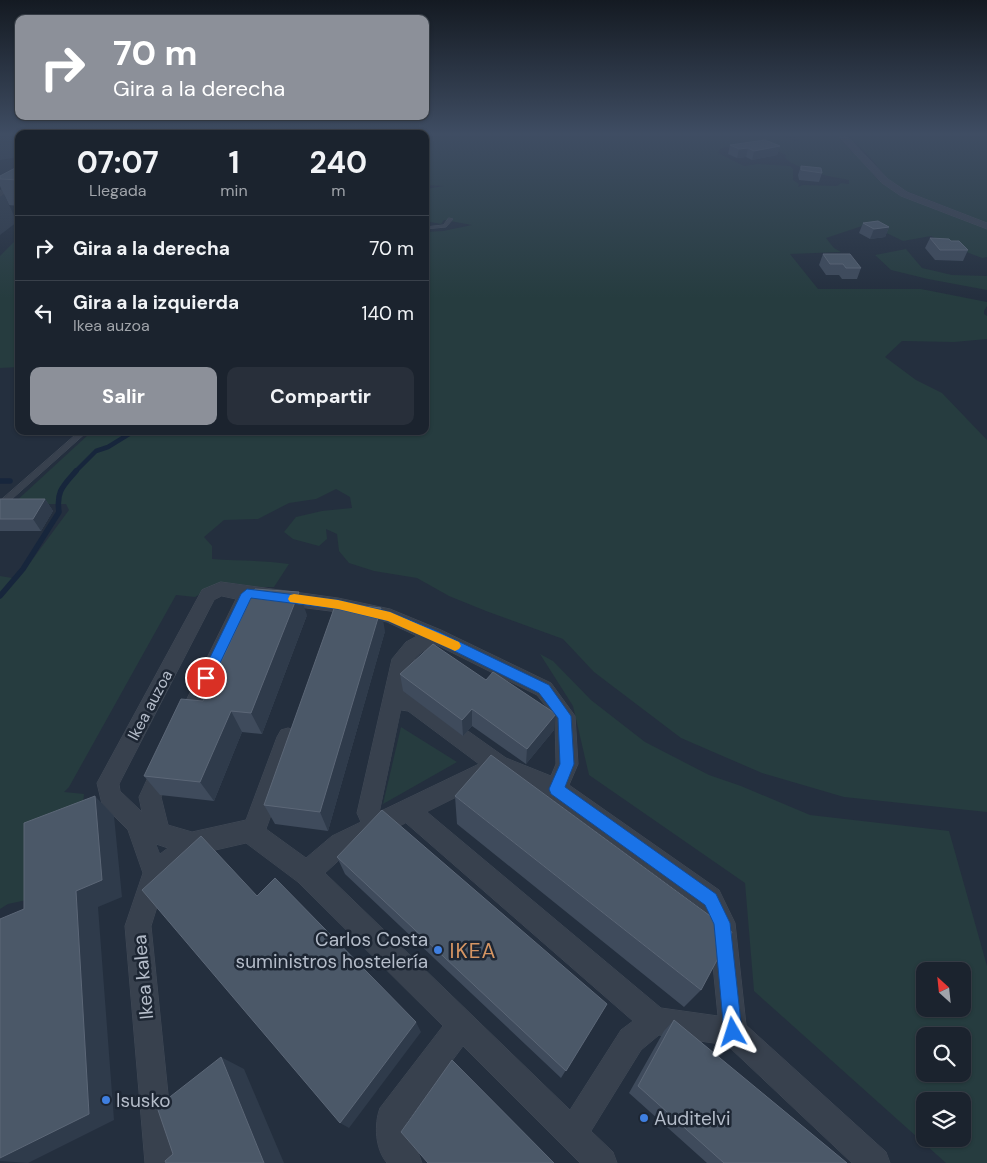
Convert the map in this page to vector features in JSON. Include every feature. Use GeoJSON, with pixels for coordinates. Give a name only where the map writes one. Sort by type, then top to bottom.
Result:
{"type":"FeatureCollection","features":[{"type":"Feature","properties":{"kind":"street"},"geometry":{"type":"LineString","coordinates":[[895,189],[987,226]]}},
{"type":"Feature","properties":{"kind":"street","name":"Ikea auzoa"},"geometry":{"type":"LineString","coordinates":[[156,873],[138,823],[110,796],[108,783],[208,595],[221,590],[334,614],[390,616],[434,635],[544,689],[565,716],[567,764],[556,789]]}},
{"type":"Feature","properties":{"kind":"street"},"geometry":{"type":"LineString","coordinates":[[192,844],[159,834],[150,797],[247,594]]}},
{"type":"Feature","properties":{"kind":"street"},"geometry":{"type":"LineString","coordinates":[[378,825],[368,813],[402,659],[413,647],[434,635]]}},
{"type":"Feature","properties":{"kind":"street"},"geometry":{"type":"LineString","coordinates":[[392,700],[413,703],[498,765],[556,789],[710,899],[722,923],[733,1032]]}},
{"type":"Feature","properties":{"kind":"street"},"geometry":{"type":"LineString","coordinates":[[252,833],[294,724]]}},
{"type":"Feature","properties":{"kind":"street"},"geometry":{"type":"LineString","coordinates":[[307,873],[340,844],[498,765]]}},
{"type":"Feature","properties":{"kind":"street"},"geometry":{"type":"LineString","coordinates":[[409,810],[655,1021],[733,1032],[875,1163]]}},
{"type":"Feature","properties":{"kind":"street"},"geometry":{"type":"LineString","coordinates":[[156,873],[192,844],[249,831],[307,873],[602,1163]]}},
{"type":"Feature","properties":{"kind":"street","name":"Ikea kalea"},"geometry":{"type":"LineString","coordinates":[[156,873],[138,926],[160,1163]]}},
{"type":"Feature","properties":{"kind":"street"},"geometry":{"type":"LineString","coordinates":[[572,1134],[631,1040],[655,1021]]}},
{"type":"Feature","properties":{"kind":"street"},"geometry":{"type":"LineString","coordinates":[[407,1163],[394,1148],[391,1119],[461,1025]]}},
{"type":"Feature","properties":{"kind":"lane"},"geometry":{"type":"LineString","coordinates":[[429,228],[444,226],[451,219]]}},
{"type":"Feature","properties":{"kind":"lane"},"geometry":{"type":"LineString","coordinates":[[0,506],[80,435]]}},
{"type":"Feature","properties":{"kind":"green space"},"geometry":{"type":"Polygon","coordinates":[[[429,189],[892,189],[901,196],[987,229],[987,257],[982,258],[931,236],[903,241],[868,224],[826,238],[834,248],[841,252],[790,254],[818,289],[921,289],[987,302],[984,314],[987,316],[987,339],[954,342],[902,341],[885,357],[916,380],[942,393],[987,440],[987,812],[844,797],[762,773],[681,738],[594,672],[563,639],[449,596],[417,578],[374,571],[349,563],[339,551],[337,534],[326,529],[327,539],[319,546],[293,539],[284,532],[296,517],[322,511],[352,508],[350,497],[336,489],[316,499],[289,503],[258,519],[224,520],[204,537],[212,546],[212,559],[289,564],[274,587],[231,583],[215,585],[195,597],[176,595],[69,787],[64,792],[84,794],[83,803],[31,899],[8,904],[0,909],[0,576],[18,579],[69,510],[66,504],[13,504],[88,435],[429,435],[429,232],[472,225],[444,220],[441,224],[429,222],[429,189]]]}},
{"type":"Feature","properties":{"kind":"green space"},"geometry":{"type":"Polygon","coordinates":[[[902,189],[987,189],[987,223],[902,189]]]}},
{"type":"Feature","properties":{"kind":"green space"},"geometry":{"type":"Polygon","coordinates":[[[15,241],[15,367],[0,368],[0,256],[15,241]]]}},
{"type":"Feature","properties":{"kind":"green space"},"geometry":{"type":"Polygon","coordinates":[[[906,249],[922,268],[952,275],[987,276],[987,290],[891,270],[875,255],[906,249]]]}},
{"type":"Feature","properties":{"kind":"green space"},"geometry":{"type":"Polygon","coordinates":[[[540,654],[553,661],[591,700],[645,742],[709,775],[741,786],[810,815],[949,831],[987,966],[987,1163],[946,1163],[928,1147],[971,1147],[971,1092],[916,1092],[916,1136],[754,991],[745,883],[589,775],[573,706],[540,654]]]}},
{"type":"Feature","properties":{"kind":"green space"},"geometry":{"type":"Polygon","coordinates":[[[401,727],[457,762],[383,804],[401,727]]]}},
{"type":"Feature","properties":{"kind":"building"},"geometry":{"type":"Polygon","coordinates":[[[878,221],[889,227],[874,229],[863,223],[878,221]]]}},
{"type":"Feature","properties":{"kind":"building"},"geometry":{"type":"Polygon","coordinates":[[[930,238],[959,241],[968,250],[940,250],[930,238]]]}},
{"type":"Feature","properties":{"kind":"building"},"geometry":{"type":"Polygon","coordinates":[[[823,254],[850,254],[861,268],[846,268],[843,264],[830,264],[823,254]]]}},
{"type":"Feature","properties":{"kind":"building"},"geometry":{"type":"Polygon","coordinates":[[[0,499],[45,499],[33,519],[0,519],[0,499]]]}},
{"type":"Feature","properties":{"kind":"building"},"geometry":{"type":"Polygon","coordinates":[[[255,589],[299,592],[251,713],[231,711],[200,782],[144,776],[181,699],[203,701],[255,589]]]}},
{"type":"Feature","properties":{"kind":"building"},"geometry":{"type":"Polygon","coordinates":[[[336,603],[381,608],[320,812],[264,805],[336,603]]]}},
{"type":"Feature","properties":{"kind":"building"},"geometry":{"type":"Polygon","coordinates":[[[433,644],[486,680],[493,672],[556,714],[527,749],[472,709],[462,720],[400,674],[433,644]]]}},
{"type":"Feature","properties":{"kind":"building"},"geometry":{"type":"Polygon","coordinates":[[[491,755],[732,932],[701,990],[455,796],[491,755]]]}},
{"type":"Feature","properties":{"kind":"building"},"geometry":{"type":"Polygon","coordinates":[[[95,796],[102,880],[76,891],[89,1114],[0,1158],[0,919],[24,909],[24,823],[95,796]]]}},
{"type":"Feature","properties":{"kind":"building"},"geometry":{"type":"Polygon","coordinates":[[[382,810],[607,1004],[566,1071],[337,857],[382,810]]]}},
{"type":"Feature","properties":{"kind":"building"},"geometry":{"type":"Polygon","coordinates":[[[201,836],[257,896],[275,878],[416,1022],[340,1123],[142,890],[201,836]]]}},
{"type":"Feature","properties":{"kind":"building"},"geometry":{"type":"Polygon","coordinates":[[[674,1020],[847,1163],[724,1163],[638,1086],[674,1020]]]}},
{"type":"Feature","properties":{"kind":"building"},"geometry":{"type":"Polygon","coordinates":[[[221,1057],[264,1163],[166,1163],[165,1161],[173,1154],[157,1107],[221,1057]]]}},
{"type":"Feature","properties":{"kind":"building"},"geometry":{"type":"Polygon","coordinates":[[[452,1060],[554,1163],[428,1163],[401,1132],[452,1060]]]}},
{"type":"Feature","properties":{"kind":"waterway"},"geometry":{"type":"LineString","coordinates":[[76,471],[96,451],[108,447],[128,435]]}},
{"type":"Feature","properties":{"kind":"waterway"},"geometry":{"type":"LineString","coordinates":[[0,596],[23,569],[59,512],[58,505],[61,489],[76,471]]}},
{"type":"Feature","properties":{"kind":"waterway"},"geometry":{"type":"LineString","coordinates":[[0,481],[10,481]]}},
{"type":"Feature","properties":{"kind":"slow traffic"},"geometry":{"type":"LineString","coordinates":[[294,599],[338,605],[390,616],[455,646]]}},
{"type":"Feature","properties":{"kind":"place","name":"Carlos Costa suministros hostelería"},"geometry":{"type":"Point","coordinates":[438,950]}},
{"type":"Feature","properties":{"kind":"place","name":"Isusko"},"geometry":{"type":"Point","coordinates":[106,1100]}},
{"type":"Feature","properties":{"kind":"place","name":"Auditelvi"},"geometry":{"type":"Point","coordinates":[644,1118]}},
{"type":"Feature","properties":{"kind":"district","name":"IKEA"},"geometry":{"type":"Point","coordinates":[473,951]}},
{"type":"Feature","properties":{"kind":"route"},"geometry":{"type":"LineString","coordinates":[[206,678],[247,594],[338,605],[390,616],[434,635],[544,689],[565,716],[567,764],[556,789],[710,899],[722,923],[733,1032]]}}]}
